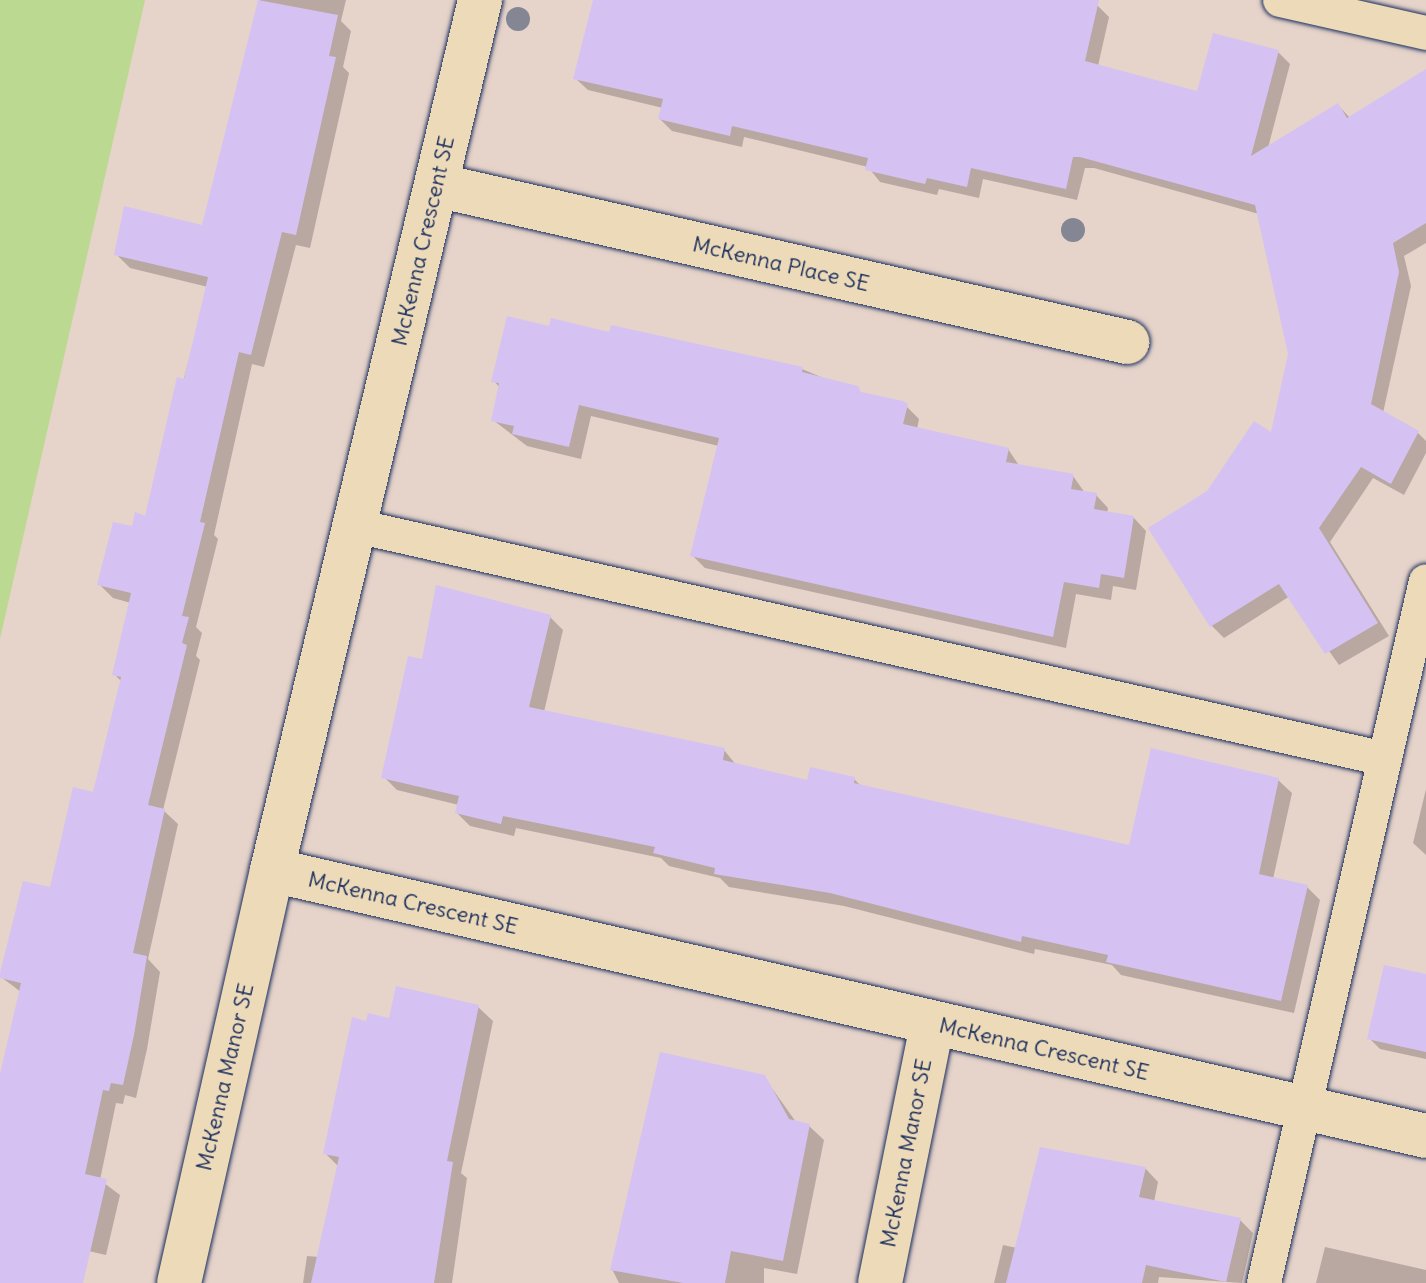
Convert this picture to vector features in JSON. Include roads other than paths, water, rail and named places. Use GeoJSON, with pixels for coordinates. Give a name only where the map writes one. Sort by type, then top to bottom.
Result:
{"type":"FeatureCollection","features":[{"type":"Feature","properties":{"kind":"street","name":"McKenna Crescent SE"},"geometry":{"type":"LineString","coordinates":[[480,0],[272,870],[1426,1136]]}},
{"type":"Feature","properties":{"kind":"street","name":"McKenna Place SE"},"geometry":{"type":"LineString","coordinates":[[436,185],[1127,342]]}},
{"type":"Feature","properties":{"kind":"street","name":"McKenna Manor SE"},"geometry":{"type":"LineString","coordinates":[[179,1283],[272,870]]}},
{"type":"Feature","properties":{"kind":"street","name":"McKenna Manor SE"},"geometry":{"type":"LineString","coordinates":[[880,1283],[932,1024]]}},
{"type":"Feature","properties":{"kind":"lane"},"geometry":{"type":"LineString","coordinates":[[1280,0],[1426,33]]}},
{"type":"Feature","properties":{"kind":"lane"},"geometry":{"type":"LineString","coordinates":[[356,526],[1385,759]]}},
{"type":"Feature","properties":{"kind":"lane"},"geometry":{"type":"LineString","coordinates":[[1264,1283],[1426,581]]}}]}
